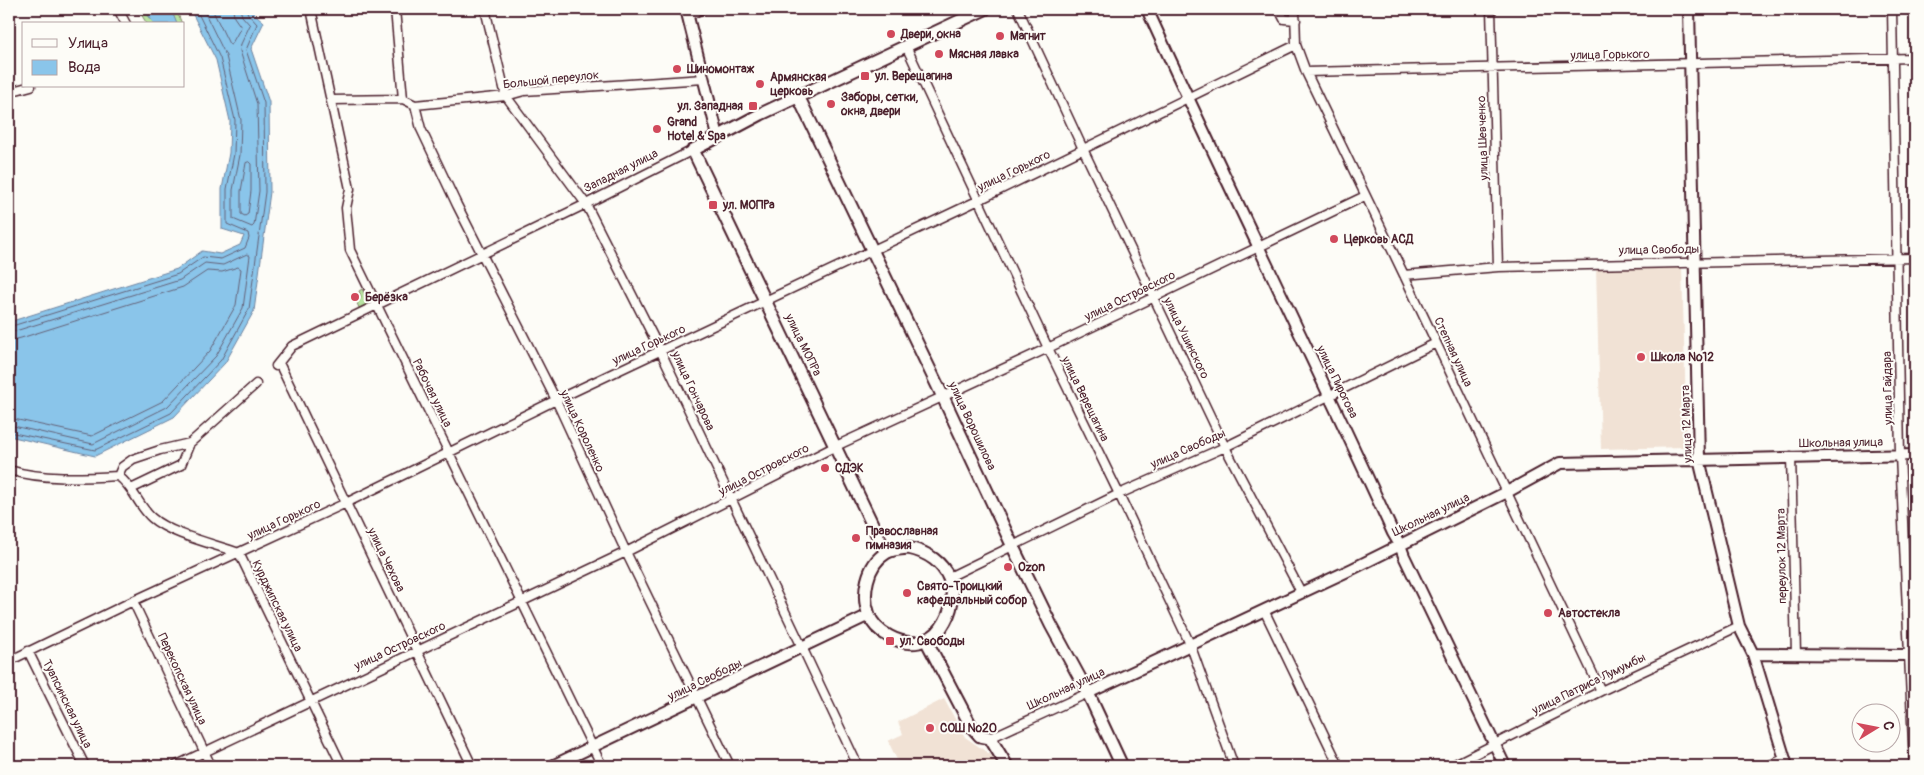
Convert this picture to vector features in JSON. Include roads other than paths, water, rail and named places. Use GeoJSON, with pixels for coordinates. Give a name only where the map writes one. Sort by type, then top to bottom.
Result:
{"type":"FeatureCollection","features":[{"type":"Feature","properties":{"kind":"main road","name":"Западная улица"},"geometry":{"type":"LineString","coordinates":[[692,150],[798,96],[985,9]]}},
{"type":"Feature","properties":{"kind":"main road","name":"улица Ворошилова"},"geometry":{"type":"LineString","coordinates":[[798,96],[1013,546],[1088,693],[1122,766]]}},
{"type":"Feature","properties":{"kind":"main road","name":"улица МОПРа"},"geometry":{"type":"LineString","coordinates":[[692,150],[767,302],[886,553]]}},
{"type":"Feature","properties":{"kind":"main road"},"geometry":{"type":"LineString","coordinates":[[908,548],[919,550],[934,558],[949,577],[952,596],[946,622],[939,632],[926,640],[915,642],[901,641],[888,635],[876,626],[868,615],[866,586],[876,561],[886,553],[895,549],[908,548]]}},
{"type":"Feature","properties":{"kind":"main road"},"geometry":{"type":"LineString","coordinates":[[926,640],[971,726],[980,736],[990,738],[1006,766]]}},
{"type":"Feature","properties":{"kind":"street"},"geometry":{"type":"LineString","coordinates":[[118,9],[125,22]]}},
{"type":"Feature","properties":{"kind":"street","name":"Рабочая улица"},"geometry":{"type":"LineString","coordinates":[[311,9],[350,190],[346,208],[350,250],[602,766]]}},
{"type":"Feature","properties":{"kind":"street"},"geometry":{"type":"LineString","coordinates":[[395,9],[403,99]]}},
{"type":"Feature","properties":{"kind":"street","name":"улица Гончарова"},"geometry":{"type":"LineString","coordinates":[[485,9],[506,96],[586,204],[661,352],[858,766]]}},
{"type":"Feature","properties":{"kind":"street"},"geometry":{"type":"LineString","coordinates":[[702,9],[687,12],[718,136]]}},
{"type":"Feature","properties":{"kind":"street","name":"улица Ушинского"},"geometry":{"type":"LineString","coordinates":[[1018,9],[1225,447],[1301,592]]}},
{"type":"Feature","properties":{"kind":"street","name":"улица Пирогова"},"geometry":{"type":"LineString","coordinates":[[1147,9],[1258,248],[1330,395],[1393,533],[1505,766]]}},
{"type":"Feature","properties":{"kind":"street"},"geometry":{"type":"LineString","coordinates":[[1279,9],[1284,19],[1296,20]]}},
{"type":"Feature","properties":{"kind":"street","name":"Степная улица"},"geometry":{"type":"LineString","coordinates":[[1295,9],[1296,45],[1306,72],[1601,691]]}},
{"type":"Feature","properties":{"kind":"street","name":"улица Шевченко"},"geometry":{"type":"LineString","coordinates":[[1491,9],[1498,267]]}},
{"type":"Feature","properties":{"kind":"street","name":"улица 12 Марта"},"geometry":{"type":"LineString","coordinates":[[1689,9],[1699,459],[1739,626],[1753,654],[1786,763]]}},
{"type":"Feature","properties":{"kind":"street","name":"улица Гайдара"},"geometry":{"type":"LineString","coordinates":[[1892,9],[1900,455],[1912,655],[1914,766]]}},
{"type":"Feature","properties":{"kind":"street","name":"улица Горького"},"geometry":{"type":"LineString","coordinates":[[9,661],[132,601],[346,503],[556,400],[767,302],[1296,45]]}},
{"type":"Feature","properties":{"kind":"street","name":"улица Верещагина"},"geometry":{"type":"LineString","coordinates":[[906,46],[1190,644],[1234,766]]}},
{"type":"Feature","properties":{"kind":"street","name":"улица Горького"},"geometry":{"type":"LineString","coordinates":[[1306,72],[1915,58]]}},
{"type":"Feature","properties":{"kind":"street","name":"Большой переулок"},"geometry":{"type":"LineString","coordinates":[[415,105],[506,96],[524,91],[704,79]]}},
{"type":"Feature","properties":{"kind":"street"},"geometry":{"type":"LineString","coordinates":[[9,92],[24,88]]}},
{"type":"Feature","properties":{"kind":"street"},"geometry":{"type":"LineString","coordinates":[[332,100],[403,99],[415,105]]}},
{"type":"Feature","properties":{"kind":"street","name":"улица Короленко"},"geometry":{"type":"LineString","coordinates":[[415,105],[421,129],[481,254],[556,400],[626,552],[730,766]]}},
{"type":"Feature","properties":{"kind":"street","name":"Западная улица"},"geometry":{"type":"LineString","coordinates":[[278,365],[292,346],[586,204],[692,150]]}},
{"type":"Feature","properties":{"kind":"street","name":"улица Островского"},"geometry":{"type":"LineString","coordinates":[[175,766],[626,552],[836,446],[1048,348],[1365,196]]}},
{"type":"Feature","properties":{"kind":"street","name":"улица Свободы"},"geometry":{"type":"LineString","coordinates":[[1404,275],[1498,267],[1915,258]]}},
{"type":"Feature","properties":{"kind":"street","name":"улица Свободы"},"geometry":{"type":"LineString","coordinates":[[949,577],[1119,494],[1225,447],[1436,343]]}},
{"type":"Feature","properties":{"kind":"street","name":"улица Чехова"},"geometry":{"type":"LineString","coordinates":[[278,365],[472,766]]}},
{"type":"Feature","properties":{"kind":"street"},"geometry":{"type":"LineString","coordinates":[[131,490],[181,465],[190,443],[256,384]]}},
{"type":"Feature","properties":{"kind":"street"},"geometry":{"type":"LineString","coordinates":[[9,470],[18,473],[79,478],[118,476],[122,467],[134,459],[160,450],[190,443]]}},
{"type":"Feature","properties":{"kind":"street","name":"Школьная улица"},"geometry":{"type":"LineString","coordinates":[[990,738],[1400,545],[1507,492],[1560,463],[1915,454]]}},
{"type":"Feature","properties":{"kind":"street","name":"переулок 12 Марта"},"geometry":{"type":"LineString","coordinates":[[1792,456],[1796,654]]}},
{"type":"Feature","properties":{"kind":"street","name":"Курджипская улица"},"geometry":{"type":"LineString","coordinates":[[118,476],[150,516],[162,526],[239,553],[342,766]]}},
{"type":"Feature","properties":{"kind":"street","name":"Перекопская улица"},"geometry":{"type":"LineString","coordinates":[[132,601],[211,766]]}},
{"type":"Feature","properties":{"kind":"street"},"geometry":{"type":"LineString","coordinates":[[1264,610],[1339,766]]}},
{"type":"Feature","properties":{"kind":"street","name":"улица Свободы"},"geometry":{"type":"LineString","coordinates":[[552,766],[868,615]]}},
{"type":"Feature","properties":{"kind":"street","name":"улица Патриса Лумумбы"},"geometry":{"type":"LineString","coordinates":[[1451,766],[1601,691],[1739,626]]}},
{"type":"Feature","properties":{"kind":"street","name":"Туапсинская улица"},"geometry":{"type":"LineString","coordinates":[[28,651],[85,766]]}},
{"type":"Feature","properties":{"kind":"street"},"geometry":{"type":"LineString","coordinates":[[1753,654],[1912,655]]}},
{"type":"Feature","properties":{"kind":"street"},"geometry":{"type":"LineString","coordinates":[[1768,766],[1786,763]]}},
{"type":"Feature","properties":{"kind":"water"},"geometry":{"type":"Polygon","coordinates":[[[144,9],[171,9],[176,22],[153,22],[144,9]]]}},
{"type":"Feature","properties":{"kind":"water"},"geometry":{"type":"Polygon","coordinates":[[[190,9],[249,9],[264,22],[251,49],[269,102],[270,192],[254,311],[225,363],[174,417],[95,456],[9,436],[9,322],[177,269],[202,251],[220,254],[240,245],[244,236],[222,229],[222,189],[229,153],[230,121],[216,60],[190,9]]]}},
{"type":"Feature","properties":{"kind":"place","name":"Двери, окна"},"geometry":{"type":"Point","coordinates":[891,34]}},
{"type":"Feature","properties":{"kind":"place","name":"Магнит"},"geometry":{"type":"Point","coordinates":[1000,36]}},
{"type":"Feature","properties":{"kind":"place","name":"Мясная лавка"},"geometry":{"type":"Point","coordinates":[939,54]}},
{"type":"Feature","properties":{"kind":"place","name":"Шиномонтаж"},"geometry":{"type":"Point","coordinates":[677,69]}},
{"type":"Feature","properties":{"kind":"place","name":"ул. Верещагина"},"geometry":{"type":"Point","coordinates":[865,76]}},
{"type":"Feature","properties":{"kind":"place","name":"Армянская церковь"},"geometry":{"type":"Point","coordinates":[760,84]}},
{"type":"Feature","properties":{"kind":"place","name":"Заборы, сетки, окна, двери"},"geometry":{"type":"Point","coordinates":[831,104]}},
{"type":"Feature","properties":{"kind":"place","name":"ул. Западная"},"geometry":{"type":"Point","coordinates":[753,106]}},
{"type":"Feature","properties":{"kind":"place","name":"Grand Hotel & Spa"},"geometry":{"type":"Point","coordinates":[657,129]}},
{"type":"Feature","properties":{"kind":"place","name":"ул. МОПРа"},"geometry":{"type":"Point","coordinates":[713,205]}},
{"type":"Feature","properties":{"kind":"place","name":"Церковь АСД"},"geometry":{"type":"Point","coordinates":[1334,239]}},
{"type":"Feature","properties":{"kind":"place","name":"Берёзка"},"geometry":{"type":"Point","coordinates":[355,297]}},
{"type":"Feature","properties":{"kind":"place","name":"Школа №12"},"geometry":{"type":"Point","coordinates":[1641,357]}},
{"type":"Feature","properties":{"kind":"place","name":"СДЭК"},"geometry":{"type":"Point","coordinates":[825,468]}},
{"type":"Feature","properties":{"kind":"place","name":"Православная гимназия"},"geometry":{"type":"Point","coordinates":[856,538]}},
{"type":"Feature","properties":{"kind":"place","name":"Ozon"},"geometry":{"type":"Point","coordinates":[1008,567]}},
{"type":"Feature","properties":{"kind":"place","name":"Свято-Троицкий кафедральный собор"},"geometry":{"type":"Point","coordinates":[907,593]}},
{"type":"Feature","properties":{"kind":"place","name":"Автостекла"},"geometry":{"type":"Point","coordinates":[1548,613]}},
{"type":"Feature","properties":{"kind":"place","name":"ул. Свободы"},"geometry":{"type":"Point","coordinates":[890,641]}},
{"type":"Feature","properties":{"kind":"place","name":"СОШ №20"},"geometry":{"type":"Point","coordinates":[930,728]}}]}
